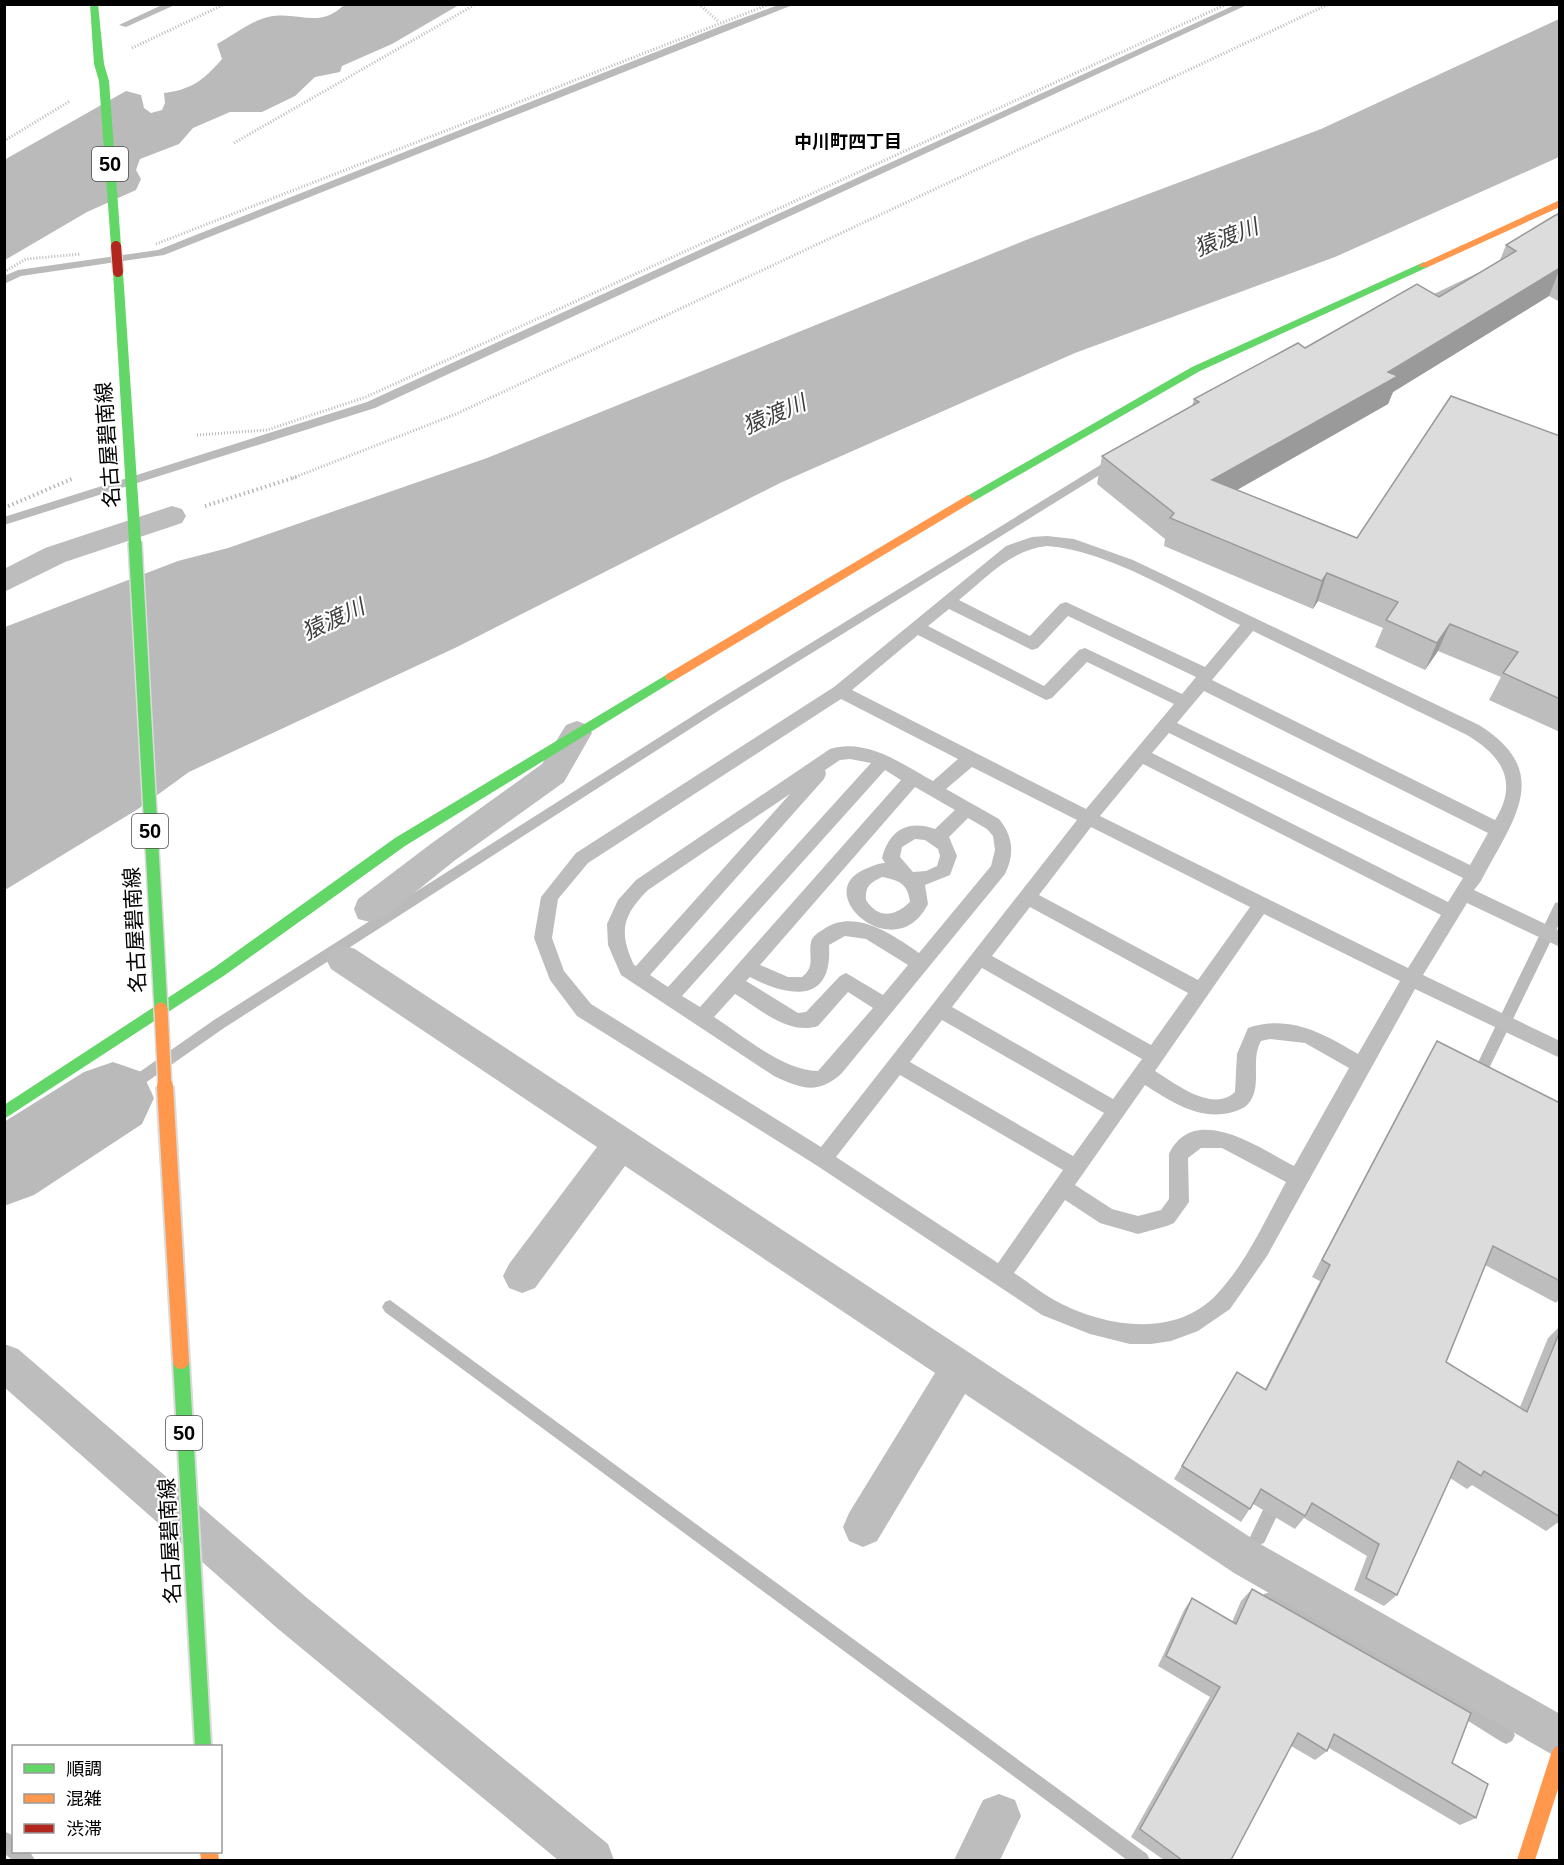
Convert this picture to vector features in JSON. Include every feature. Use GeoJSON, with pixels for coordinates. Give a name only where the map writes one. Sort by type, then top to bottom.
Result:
{"type":"FeatureCollection","features":[{"type":"Feature","properties":{"kind":"main road","name":"名古屋碧南線"},"geometry":{"type":"LineString","coordinates":[[94,4],[99,64],[104,87],[116,240],[135,536],[203,1745]]}},
{"type":"Feature","properties":{"kind":"main road"},"geometry":{"type":"LineString","coordinates":[[4,1113],[220,971],[400,842],[927,522],[1196,369],[1560,203]]}},
{"type":"Feature","properties":{"kind":"main road"},"geometry":{"type":"LineString","coordinates":[[1526,1860],[1560,1754]]}},
{"type":"Feature","properties":{"kind":"street"},"geometry":{"type":"LineString","coordinates":[[4,582],[56,555],[135,536],[172,516]]}},
{"type":"Feature","properties":{"kind":"street"},"geometry":{"type":"LineString","coordinates":[[370,909],[443,852],[553,773],[577,733]]}},
{"type":"Feature","properties":{"kind":"street"},"geometry":{"type":"LineString","coordinates":[[343,959],[1248,1559],[1560,1738]]}},
{"type":"Feature","properties":{"kind":"street"},"geometry":{"type":"LineString","coordinates":[[522,1276],[622,1143]]}},
{"type":"Feature","properties":{"kind":"street"},"geometry":{"type":"LineString","coordinates":[[4,1362],[292,1613],[592,1860]]}},
{"type":"Feature","properties":{"kind":"street"},"geometry":{"type":"LineString","coordinates":[[863,1527],[960,1367]]}},
{"type":"Feature","properties":{"kind":"street"},"geometry":{"type":"LineString","coordinates":[[976,1860],[999,1816]]}},
{"type":"Feature","properties":{"kind":"lane"},"geometry":{"type":"LineString","coordinates":[[1054,540],[1084,546],[1128,564],[1251,622],[1493,741],[1509,758],[1514,777],[1514,800],[1465,894],[1411,979],[1263,1243],[1235,1286],[1213,1312],[1181,1328],[1142,1336],[1090,1326],[1048,1308],[823,1159],[584,1010],[556,975],[543,938],[550,897],[582,858],[840,691],[947,601],[1017,546],[1054,540]]}},
{"type":"Feature","properties":{"kind":"lane"},"geometry":{"type":"LineString","coordinates":[[947,601],[1032,644],[1066,608],[1498,830]]}},
{"type":"Feature","properties":{"kind":"lane"},"geometry":{"type":"LineString","coordinates":[[823,1159],[1087,820],[1251,622]]}},
{"type":"Feature","properties":{"kind":"lane"},"geometry":{"type":"LineString","coordinates":[[916,627],[1046,694],[1085,654],[1185,702]]}},
{"type":"Feature","properties":{"kind":"lane"},"geometry":{"type":"LineString","coordinates":[[840,691],[1087,820],[1560,1050]]}},
{"type":"Feature","properties":{"kind":"lane"},"geometry":{"type":"LineString","coordinates":[[1166,724],[1475,876]]}},
{"type":"Feature","properties":{"kind":"lane"},"geometry":{"type":"LineString","coordinates":[[638,977],[836,754]]}},
{"type":"Feature","properties":{"kind":"lane"},"geometry":{"type":"LineString","coordinates":[[836,754],[874,756],[993,824],[1003,836],[1005,852],[999,869],[835,1067],[822,1079],[800,1079],[781,1070],[627,970],[616,948],[614,923],[624,902],[642,885],[836,754]]}},
{"type":"Feature","properties":{"kind":"lane"},"geometry":{"type":"LineString","coordinates":[[1140,755],[1452,912]]}},
{"type":"Feature","properties":{"kind":"lane"},"geometry":{"type":"LineString","coordinates":[[934,790],[970,759]]}},
{"type":"Feature","properties":{"kind":"lane"},"geometry":{"type":"LineString","coordinates":[[670,997],[883,761]]}},
{"type":"Feature","properties":{"kind":"lane"},"geometry":{"type":"LineString","coordinates":[[702,1018],[913,778]]}},
{"type":"Feature","properties":{"kind":"lane"},"geometry":{"type":"LineString","coordinates":[[938,837],[967,809]]}},
{"type":"Feature","properties":{"kind":"lane"},"geometry":{"type":"LineString","coordinates":[[907,876],[891,858],[894,843],[900,837],[920,831],[938,837],[948,849],[950,856],[944,870],[929,878],[907,876],[881,870],[863,878],[855,894],[856,902],[867,916],[886,922],[906,918],[919,904],[920,896],[907,876]]}},
{"type":"Feature","properties":{"kind":"lane"},"geometry":{"type":"LineString","coordinates":[[843,858],[863,878]]}},
{"type":"Feature","properties":{"kind":"lane"},"geometry":{"type":"LineString","coordinates":[[1465,894],[1560,940]]}},
{"type":"Feature","properties":{"kind":"lane"},"geometry":{"type":"LineString","coordinates":[[1027,897],[1201,992]]}},
{"type":"Feature","properties":{"kind":"lane"},"geometry":{"type":"LineString","coordinates":[[1000,1276],[1261,905]]}},
{"type":"Feature","properties":{"kind":"lane"},"geometry":{"type":"LineString","coordinates":[[747,966],[775,982],[791,985],[808,983],[818,975],[822,962],[820,942],[828,933],[842,928],[858,928],[879,936],[921,964]]}},
{"type":"Feature","properties":{"kind":"lane"},"geometry":{"type":"LineString","coordinates":[[980,958],[1155,1057]]}},
{"type":"Feature","properties":{"kind":"lane"},"geometry":{"type":"LineString","coordinates":[[733,983],[796,1021],[811,1020],[846,981],[885,1006]]}},
{"type":"Feature","properties":{"kind":"lane"},"geometry":{"type":"LineString","coordinates":[[940,1009],[1117,1111]]}},
{"type":"Feature","properties":{"kind":"lane"},"geometry":{"type":"LineString","coordinates":[[1143,1074],[1201,1106],[1212,1108],[1231,1105],[1242,1099],[1246,1091],[1247,1045],[1255,1034],[1274,1028],[1295,1031],[1313,1038],[1362,1066]]}},
{"type":"Feature","properties":{"kind":"lane"},"geometry":{"type":"LineString","coordinates":[[897,1064],[1077,1168]]}},
{"type":"Feature","properties":{"kind":"lane"},"geometry":{"type":"LineString","coordinates":[[1063,1188],[1107,1217],[1138,1225],[1167,1217],[1179,1202],[1176,1174],[1179,1154],[1197,1139],[1224,1139],[1298,1178]]}},
{"type":"Feature","properties":{"kind":"path"},"geometry":{"type":"LineString","coordinates":[[99,64],[225,4]]}},
{"type":"Feature","properties":{"kind":"path"},"geometry":{"type":"LineString","coordinates":[[234,143],[476,4]]}},
{"type":"Feature","properties":{"kind":"path"},"geometry":{"type":"LineString","coordinates":[[699,4],[719,22]]}},
{"type":"Feature","properties":{"kind":"path"},"geometry":{"type":"LineString","coordinates":[[156,244],[719,22],[770,4]]}},
{"type":"Feature","properties":{"kind":"path"},"geometry":{"type":"LineString","coordinates":[[197,435],[267,430],[366,397],[1227,4]]}},
{"type":"Feature","properties":{"kind":"path"},"geometry":{"type":"LineString","coordinates":[[172,516],[271,488],[456,414],[1329,4]]}},
{"type":"Feature","properties":{"kind":"path"},"geometry":{"type":"LineString","coordinates":[[4,141],[104,87]]}},
{"type":"Feature","properties":{"kind":"path"},"geometry":{"type":"LineString","coordinates":[[4,272],[26,259],[86,254]]}},
{"type":"Feature","properties":{"kind":"path"},"geometry":{"type":"LineString","coordinates":[[4,508],[74,478]]}},
{"type":"Feature","properties":{"kind":"water"},"geometry":{"type":"Polygon","coordinates":[[[344,5],[459,5],[392,44],[342,66],[340,72],[315,77],[295,96],[262,112],[230,112],[193,128],[179,144],[140,159],[136,170],[141,179],[136,190],[87,212],[5,260],[4,160],[126,91],[141,95],[144,108],[151,113],[162,110],[165,103],[164,93],[190,86],[203,78],[222,59],[217,44],[255,22],[279,16],[316,18],[334,12],[344,5]]]}},
{"type":"Feature","properties":{"kind":"water","name":"猿渡川"},"geometry":{"type":"Polygon","coordinates":[[[1559,19],[1559,157],[1335,257],[1075,353],[780,483],[457,647],[189,772],[138,809],[5,890],[5,627],[178,561],[228,548],[487,458],[1031,238],[1321,129],[1559,19]]]}},
{"type":"Feature","properties":{"kind":"building"},"geometry":{"type":"Polygon","coordinates":[[[1560,213],[1560,268],[1388,372],[1398,376],[1212,480],[1357,538],[1451,396],[1560,436],[1560,699],[1503,673],[1518,652],[1450,624],[1437,643],[1386,620],[1398,602],[1327,573],[1322,581],[1170,518],[1174,513],[1102,456],[1199,402],[1194,399],[1298,343],[1305,348],[1417,284],[1439,297],[1516,251],[1506,245],[1560,213]]]}},
{"type":"Feature","properties":{"kind":"building"},"geometry":{"type":"Polygon","coordinates":[[[1437,1041],[1560,1103],[1560,1281],[1493,1246],[1446,1362],[1527,1412],[1560,1331],[1560,1517],[1484,1471],[1481,1476],[1458,1461],[1397,1595],[1366,1578],[1379,1544],[1312,1503],[1305,1516],[1261,1489],[1250,1509],[1182,1466],[1237,1372],[1266,1390],[1330,1265],[1322,1260],[1437,1041]]]}},
{"type":"Feature","properties":{"kind":"building"},"geometry":{"type":"Polygon","coordinates":[[[1252,1589],[1471,1713],[1452,1763],[1488,1784],[1476,1818],[1334,1734],[1327,1751],[1298,1733],[1231,1860],[1182,1860],[1140,1829],[1220,1687],[1166,1656],[1192,1598],[1236,1624],[1252,1589]]]}},
{"type":"Feature","properties":{"kind":"waterway"},"geometry":{"type":"LineString","coordinates":[[123,25],[173,4]]}},
{"type":"Feature","properties":{"kind":"waterway"},"geometry":{"type":"LineString","coordinates":[[4,281],[18,273],[160,253],[724,28],[791,4]]}},
{"type":"Feature","properties":{"kind":"waterway"},"geometry":{"type":"LineString","coordinates":[[4,521],[371,405],[1245,4]]}},
{"type":"Feature","properties":{"kind":"waterway"},"geometry":{"type":"LineString","coordinates":[[1420,303],[1482,274]]}},
{"type":"Feature","properties":{"kind":"waterway"},"geometry":{"type":"LineString","coordinates":[[113,1098],[219,1024],[714,708],[1115,460]]}},
{"type":"Feature","properties":{"kind":"waterway"},"geometry":{"type":"LineString","coordinates":[[1476,1081],[1560,907]]}},
{"type":"Feature","properties":{"kind":"waterway"},"geometry":{"type":"LineString","coordinates":[[4,1168],[113,1098]]}},
{"type":"Feature","properties":{"kind":"waterway"},"geometry":{"type":"LineString","coordinates":[[390,1307],[1141,1860]]}},
{"type":"Feature","properties":{"kind":"waterway"},"geometry":{"type":"LineString","coordinates":[[1258,1537],[1277,1499]]}},
{"type":"Feature","properties":{"kind":"waterway"},"geometry":{"type":"LineString","coordinates":[[1270,1600],[1441,1694],[1506,1735]]}},
{"type":"Feature","properties":{"kind":"waterway"},"geometry":{"type":"LineString","coordinates":[[4,1840],[12,1847]]}},
{"type":"Feature","properties":{"kind":"waterway"},"geometry":{"type":"LineString","coordinates":[[17,1853],[26,1860]]}},
{"type":"Feature","properties":{"kind":"traffic: fast"},"geometry":{"type":"LineString","coordinates":[[94,4],[99,64],[104,81],[116,246]]}},
{"type":"Feature","properties":{"kind":"traffic: fast"},"geometry":{"type":"LineString","coordinates":[[968,499],[1196,369],[1424,265]]}},
{"type":"Feature","properties":{"kind":"traffic: fast"},"geometry":{"type":"LineString","coordinates":[[118,272],[135,542]]}},
{"type":"Feature","properties":{"kind":"traffic: fast"},"geometry":{"type":"LineString","coordinates":[[135,542],[161,1009]]}},
{"type":"Feature","properties":{"kind":"traffic: fast"},"geometry":{"type":"LineString","coordinates":[[4,1113],[220,971],[400,842],[671,677]]}},
{"type":"Feature","properties":{"kind":"traffic: fast"},"geometry":{"type":"LineString","coordinates":[[181,1361],[203,1745]]}},
{"type":"Feature","properties":{"kind":"traffic: slow"},"geometry":{"type":"LineString","coordinates":[[1424,265],[1560,203]]}},
{"type":"Feature","properties":{"kind":"traffic: slow"},"geometry":{"type":"LineString","coordinates":[[671,677],[968,499]]}},
{"type":"Feature","properties":{"kind":"traffic: slow"},"geometry":{"type":"LineString","coordinates":[[161,1009],[181,1361]]}},
{"type":"Feature","properties":{"kind":"traffic: slow"},"geometry":{"type":"LineString","coordinates":[[1526,1860],[1560,1754]]}},
{"type":"Feature","properties":{"kind":"traffic: slow"},"geometry":{"type":"LineString","coordinates":[[209,1853],[210,1860]]}},
{"type":"Feature","properties":{"kind":"traffic: jam"},"geometry":{"type":"LineString","coordinates":[[116,246],[118,272]]}},
{"type":"Feature","properties":{"kind":"district","name":"中川町四丁目"},"geometry":{"type":"Point","coordinates":[848,142]}}]}
